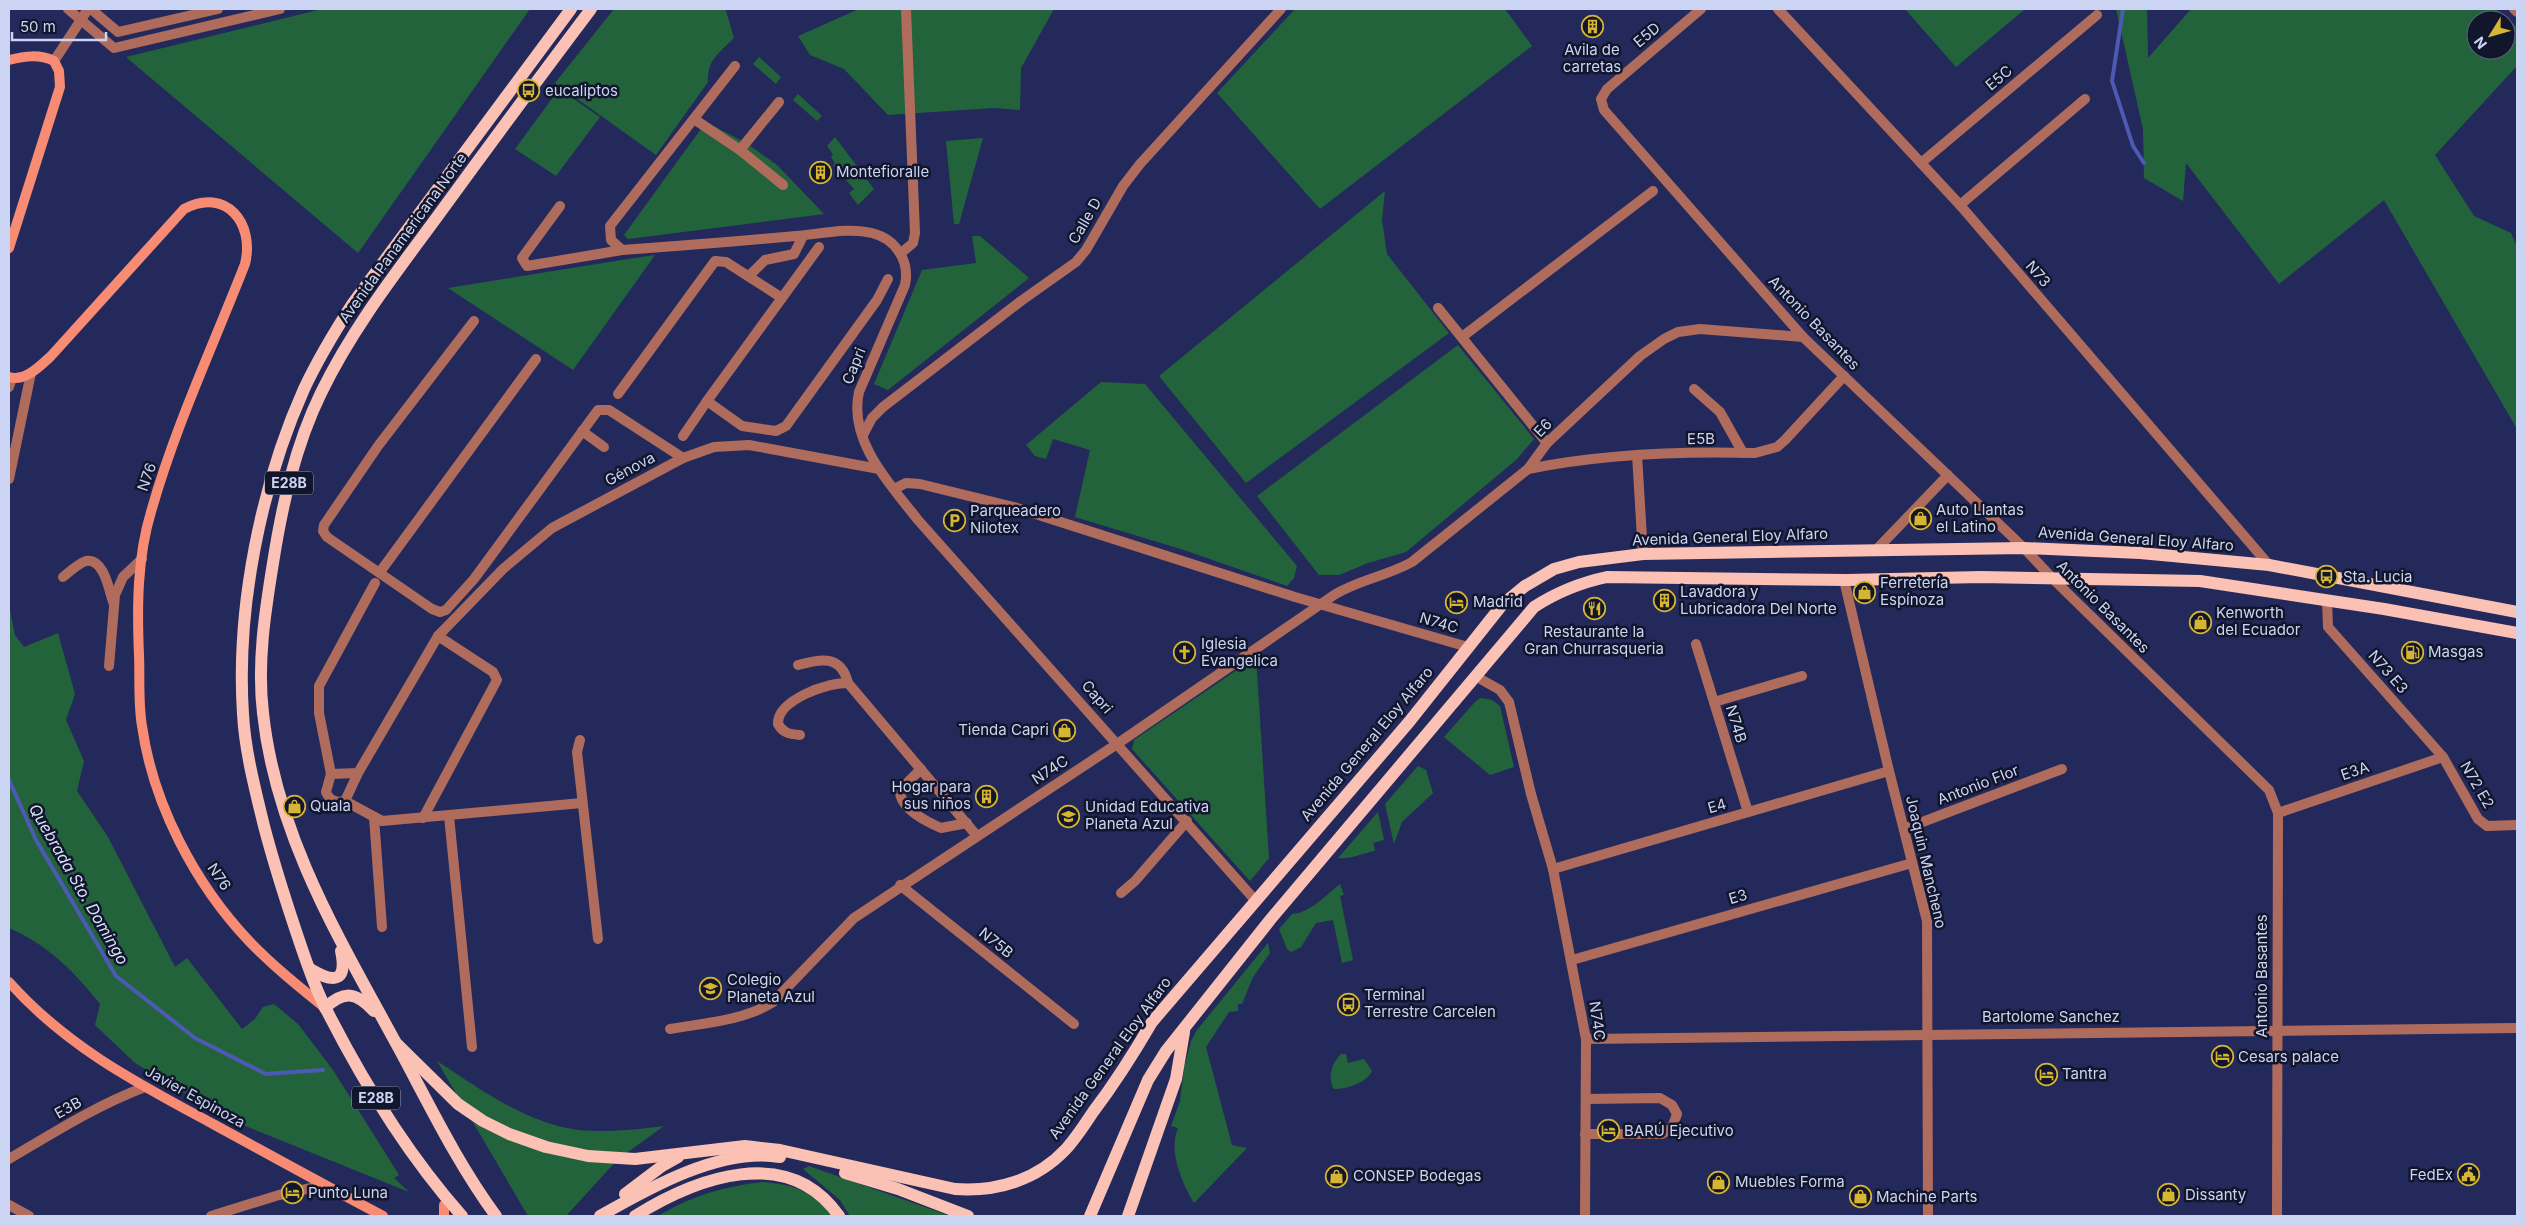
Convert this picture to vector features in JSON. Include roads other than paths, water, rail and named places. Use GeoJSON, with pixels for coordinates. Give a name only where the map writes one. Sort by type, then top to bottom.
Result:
{"type":"FeatureCollection","features":[{"type":"Feature","properties":{"kind":"main road","name":"Avenida Panamericana Norte"},"geometry":{"type":"LineString","coordinates":[[325,1008],[275,870],[252,775],[243,716],[242,660],[249,592],[260,526],[289,426],[304,388],[324,349],[353,303],[572,9]]}},
{"type":"Feature","properties":{"kind":"main road","name":"Avenida Panamericana Norte"},"geometry":{"type":"LineString","coordinates":[[384,1022],[338,939],[293,837],[274,768],[263,712],[261,661],[278,530],[304,434],[320,396],[367,311],[591,9]]}},
{"type":"Feature","properties":{"kind":"main road","name":"Avenida General Eloy Alfaro"},"geometry":{"type":"LineString","coordinates":[[397,1044],[458,1104],[483,1121],[509,1134],[546,1147],[588,1156],[635,1159],[745,1146],[780,1150],[936,1185],[975,1190],[998,1188],[1041,1170],[1067,1149],[1124,1070],[1152,1022],[1409,722],[1502,605],[1524,586],[1545,574],[1579,562],[1643,554],[2024,548],[2140,553],[2269,565],[2517,612]]}},
{"type":"Feature","properties":{"kind":"main road"},"geometry":{"type":"LineString","coordinates":[[1090,1216],[1148,1080],[1158,1063],[1184,1029],[1270,920],[1534,607],[1559,592],[1581,582],[1607,577],[1844,580],[1981,577],[2200,581],[2384,609],[2517,633]]}},
{"type":"Feature","properties":{"kind":"main road"},"geometry":{"type":"LineString","coordinates":[[310,969],[326,979],[335,979],[341,975],[343,960],[338,939]]}},
{"type":"Feature","properties":{"kind":"main road"},"geometry":{"type":"LineString","coordinates":[[325,1008],[339,997],[351,996],[367,1004],[384,1022]]}},
{"type":"Feature","properties":{"kind":"main road","name":"E28B"},"geometry":{"type":"LineString","coordinates":[[325,1008],[382,1108],[433,1183],[462,1216]]}},
{"type":"Feature","properties":{"kind":"main road","name":"E28B"},"geometry":{"type":"LineString","coordinates":[[384,1022],[442,1132],[471,1180],[496,1216]]}},
{"type":"Feature","properties":{"kind":"main road"},"geometry":{"type":"LineString","coordinates":[[1128,1216],[1176,1079],[1184,1029]]}},
{"type":"Feature","properties":{"kind":"main road"},"geometry":{"type":"LineString","coordinates":[[599,1216],[642,1181],[683,1154]]}},
{"type":"Feature","properties":{"kind":"main road"},"geometry":{"type":"LineString","coordinates":[[599,1216],[664,1180],[694,1168],[745,1157],[776,1156],[812,1163],[898,1188],[968,1216]]}},
{"type":"Feature","properties":{"kind":"main road"},"geometry":{"type":"LineString","coordinates":[[634,1216],[684,1189],[709,1181],[758,1174],[785,1176],[805,1184],[820,1195],[839,1216]]}},
{"type":"Feature","properties":{"kind":"main road"},"geometry":{"type":"LineString","coordinates":[[433,1183],[446,1212]]}},
{"type":"Feature","properties":{"kind":"street"},"geometry":{"type":"LineString","coordinates":[[68,9],[114,48],[280,9]]}},
{"type":"Feature","properties":{"kind":"street"},"geometry":{"type":"LineString","coordinates":[[54,62],[90,9],[118,32],[218,9]]}},
{"type":"Feature","properties":{"kind":"street"},"geometry":{"type":"LineString","coordinates":[[560,206],[522,258],[526,266],[622,250],[836,232],[874,234],[893,245],[901,254],[913,243],[914,233],[906,9]]}},
{"type":"Feature","properties":{"kind":"street","name":"Calle D"},"geometry":{"type":"LineString","coordinates":[[863,435],[872,418],[883,407],[1014,306],[1076,262],[1086,250],[1123,186],[1140,164],[1281,9]]}},
{"type":"Feature","properties":{"kind":"street","name":"E5D"},"geometry":{"type":"LineString","coordinates":[[1604,110],[1601,99],[1608,89],[1702,9]]}},
{"type":"Feature","properties":{"kind":"street","name":"N73"},"geometry":{"type":"LineString","coordinates":[[1778,9],[1960,206],[2269,565]]}},
{"type":"Feature","properties":{"kind":"street"},"geometry":{"type":"LineString","coordinates":[[2514,9],[2517,12]]}},
{"type":"Feature","properties":{"kind":"street","name":"E5C"},"geometry":{"type":"LineString","coordinates":[[1921,163],[2097,15]]}},
{"type":"Feature","properties":{"kind":"street"},"geometry":{"type":"LineString","coordinates":[[9,60],[37,56],[54,62],[59,71],[60,87],[9,248]]}},
{"type":"Feature","properties":{"kind":"street"},"geometry":{"type":"LineString","coordinates":[[622,250],[611,240],[610,226],[735,66]]}},
{"type":"Feature","properties":{"kind":"street"},"geometry":{"type":"LineString","coordinates":[[1960,206],[2086,99]]}},
{"type":"Feature","properties":{"kind":"street"},"geometry":{"type":"LineString","coordinates":[[740,150],[779,102]]}},
{"type":"Feature","properties":{"kind":"street","name":"Antonio Basantes"},"geometry":{"type":"LineString","coordinates":[[1604,110],[1803,337],[2024,548],[2053,579],[2269,790],[2278,813],[2277,1216]]}},
{"type":"Feature","properties":{"kind":"street"},"geometry":{"type":"LineString","coordinates":[[694,119],[740,150],[783,184]]}},
{"type":"Feature","properties":{"kind":"street"},"geometry":{"type":"LineString","coordinates":[[1462,337],[1653,191]]}},
{"type":"Feature","properties":{"kind":"street","name":"N76"},"geometry":{"type":"LineString","coordinates":[[10,381],[31,373],[51,356],[184,209],[195,203],[206,202],[221,205],[233,211],[242,220],[248,242],[245,264],[179,429],[152,508],[142,559],[138,621],[141,725],[152,769],[166,809],[189,857],[211,894],[248,940],[285,975],[325,1008]]}},
{"type":"Feature","properties":{"kind":"street"},"geometry":{"type":"LineString","coordinates":[[749,276],[765,260],[794,254],[803,236]]}},
{"type":"Feature","properties":{"kind":"street"},"geometry":{"type":"LineString","coordinates":[[683,436],[819,247]]}},
{"type":"Feature","properties":{"kind":"street","name":"Capri"},"geometry":{"type":"LineString","coordinates":[[901,254],[906,266],[905,285],[857,397],[856,416],[872,458],[918,520],[1255,900]]}},
{"type":"Feature","properties":{"kind":"street"},"geometry":{"type":"LineString","coordinates":[[618,394],[715,262],[722,260],[782,298]]}},
{"type":"Feature","properties":{"kind":"street"},"geometry":{"type":"LineString","coordinates":[[707,401],[742,426],[782,430],[877,300],[888,279]]}},
{"type":"Feature","properties":{"kind":"street"},"geometry":{"type":"LineString","coordinates":[[1438,308],[1547,443]]}},
{"type":"Feature","properties":{"kind":"street"},"geometry":{"type":"LineString","coordinates":[[474,321],[378,446],[324,524],[323,531],[327,536],[432,609],[440,612],[446,610],[474,579],[595,412],[606,408],[683,458]]}},
{"type":"Feature","properties":{"kind":"street","name":"E6"},"geometry":{"type":"LineString","coordinates":[[1322,605],[1348,587],[1398,570],[1412,562],[1528,469],[1547,443],[1640,356],[1678,332],[1700,329],[1803,337]]}},
{"type":"Feature","properties":{"kind":"street"},"geometry":{"type":"LineString","coordinates":[[380,572],[536,359]]}},
{"type":"Feature","properties":{"kind":"street"},"geometry":{"type":"LineString","coordinates":[[9,480],[31,373]]}},
{"type":"Feature","properties":{"kind":"street","name":"E5B"},"geometry":{"type":"LineString","coordinates":[[1528,469],[1573,461],[1637,455],[1755,453],[1777,446],[1844,376]]}},
{"type":"Feature","properties":{"kind":"street"},"geometry":{"type":"LineString","coordinates":[[1694,389],[1720,412],[1743,453]]}},
{"type":"Feature","properties":{"kind":"street"},"geometry":{"type":"LineString","coordinates":[[582,430],[604,447]]}},
{"type":"Feature","properties":{"kind":"street","name":"Génova"},"geometry":{"type":"LineString","coordinates":[[345,801],[358,773],[438,635],[503,569],[552,528],[683,458],[714,447],[749,445],[879,468]]}},
{"type":"Feature","properties":{"kind":"street"},"geometry":{"type":"LineString","coordinates":[[1637,455],[1643,554]]}},
{"type":"Feature","properties":{"kind":"street"},"geometry":{"type":"LineString","coordinates":[[1877,549],[1948,475]]}},
{"type":"Feature","properties":{"kind":"street"},"geometry":{"type":"LineString","coordinates":[[894,489],[906,483],[920,484],[1014,507],[1322,605]]}},
{"type":"Feature","properties":{"kind":"street"},"geometry":{"type":"LineString","coordinates":[[109,666],[113,602],[123,577],[142,559]]}},
{"type":"Feature","properties":{"kind":"street"},"geometry":{"type":"LineString","coordinates":[[63,577],[85,561],[91,562],[100,568],[113,602]]}},
{"type":"Feature","properties":{"kind":"street","name":"Joaquin Mancheno"},"geometry":{"type":"LineString","coordinates":[[1844,580],[1927,921],[1928,1216]]}},
{"type":"Feature","properties":{"kind":"street"},"geometry":{"type":"LineString","coordinates":[[376,583],[319,686],[320,713],[331,774],[326,786],[327,796],[333,801],[345,801],[382,821],[582,803]]}},
{"type":"Feature","properties":{"kind":"street","name":"N73 E3"},"geometry":{"type":"LineString","coordinates":[[2327,601],[2328,627],[2443,757]]}},
{"type":"Feature","properties":{"kind":"street","name":"N74C"},"geometry":{"type":"LineString","coordinates":[[670,1029],[749,1014],[773,1002],[854,918],[1117,744],[1322,605],[1468,647]]}},
{"type":"Feature","properties":{"kind":"street"},"geometry":{"type":"LineString","coordinates":[[423,818],[497,680],[493,672],[438,635]]}},
{"type":"Feature","properties":{"kind":"street","name":"N74B"},"geometry":{"type":"LineString","coordinates":[[1696,644],[1748,812]]}},
{"type":"Feature","properties":{"kind":"street"},"geometry":{"type":"LineString","coordinates":[[798,665],[816,660],[828,660],[842,668],[848,683],[977,836]]}},
{"type":"Feature","properties":{"kind":"street","name":"N74C"},"geometry":{"type":"LineString","coordinates":[[1475,676],[1500,690],[1509,702],[1531,794],[1553,869],[1572,960],[1586,1039],[1585,1216]]}},
{"type":"Feature","properties":{"kind":"street"},"geometry":{"type":"LineString","coordinates":[[1714,702],[1802,676]]}},
{"type":"Feature","properties":{"kind":"street"},"geometry":{"type":"LineString","coordinates":[[800,735],[786,733],[781,729],[778,724],[780,711],[788,704],[827,684],[848,683]]}},
{"type":"Feature","properties":{"kind":"street"},"geometry":{"type":"LineString","coordinates":[[580,740],[577,752],[598,939]]}},
{"type":"Feature","properties":{"kind":"street","name":"E3A"},"geometry":{"type":"LineString","coordinates":[[2278,813],[2443,757]]}},
{"type":"Feature","properties":{"kind":"street","name":"N72 E2"},"geometry":{"type":"LineString","coordinates":[[2443,757],[2482,824],[2488,826],[2517,825]]}},
{"type":"Feature","properties":{"kind":"street"},"geometry":{"type":"LineString","coordinates":[[922,769],[900,790],[902,800],[907,806],[941,828],[967,823]]}},
{"type":"Feature","properties":{"kind":"street","name":"Antonio Flor"},"geometry":{"type":"LineString","coordinates":[[1904,830],[2062,769]]}},
{"type":"Feature","properties":{"kind":"street","name":"E4"},"geometry":{"type":"LineString","coordinates":[[1553,869],[1889,771]]}},
{"type":"Feature","properties":{"kind":"street"},"geometry":{"type":"LineString","coordinates":[[331,774],[358,773]]}},
{"type":"Feature","properties":{"kind":"street"},"geometry":{"type":"LineString","coordinates":[[449,816],[472,1047]]}},
{"type":"Feature","properties":{"kind":"street"},"geometry":{"type":"LineString","coordinates":[[374,818],[382,927]]}},
{"type":"Feature","properties":{"kind":"street"},"geometry":{"type":"LineString","coordinates":[[1121,893],[1135,881],[1187,822]]}},
{"type":"Feature","properties":{"kind":"street","name":"E3"},"geometry":{"type":"LineString","coordinates":[[1572,960],[1912,864]]}},
{"type":"Feature","properties":{"kind":"street","name":"N75B"},"geometry":{"type":"LineString","coordinates":[[900,886],[1074,1024]]}},
{"type":"Feature","properties":{"kind":"street","name":"Javier Espinoza"},"geometry":{"type":"LineString","coordinates":[[9,982],[30,1005],[84,1050],[145,1087],[383,1216]]}},
{"type":"Feature","properties":{"kind":"street","name":"Bartolome Sanchez"},"geometry":{"type":"LineString","coordinates":[[1586,1039],[1928,1033],[2517,1028]]}},
{"type":"Feature","properties":{"kind":"street","name":"E3B"},"geometry":{"type":"LineString","coordinates":[[9,1159],[121,1096],[145,1087]]}},
{"type":"Feature","properties":{"kind":"street"},"geometry":{"type":"LineString","coordinates":[[1585,1134],[1662,1134],[1672,1128],[1677,1114],[1672,1105],[1660,1098],[1586,1099]]}},
{"type":"Feature","properties":{"kind":"street"},"geometry":{"type":"LineString","coordinates":[[211,1216],[279,1195],[325,1185]]}},
{"type":"Feature","properties":{"kind":"street"},"geometry":{"type":"LineString","coordinates":[[9,1205],[29,1216]]}},
{"type":"Feature","properties":{"kind":"waterway"},"geometry":{"type":"LineString","coordinates":[[2123,9],[2112,81],[2133,146],[2144,163]]}},
{"type":"Feature","properties":{"kind":"waterway","name":"Quebrada Sto. Domingo"},"geometry":{"type":"LineString","coordinates":[[9,780],[36,840],[116,976],[195,1038],[266,1074],[323,1070]]}},
{"type":"Feature","properties":{"kind":"place","name":"Avila de carretas"},"geometry":{"type":"Point","coordinates":[1592,27]}},
{"type":"Feature","properties":{"kind":"place","name":"eucaliptos"},"geometry":{"type":"Point","coordinates":[529,91]}},
{"type":"Feature","properties":{"kind":"place","name":"Montefioralle"},"geometry":{"type":"Point","coordinates":[820,172]}},
{"type":"Feature","properties":{"kind":"place","name":"Auto Llantas el Latino"},"geometry":{"type":"Point","coordinates":[1920,519]}},
{"type":"Feature","properties":{"kind":"place","name":"Parqueadero Nilotex"},"geometry":{"type":"Point","coordinates":[954,520]}},
{"type":"Feature","properties":{"kind":"place","name":"Sta. Lucia"},"geometry":{"type":"Point","coordinates":[2327,577]}},
{"type":"Feature","properties":{"kind":"place","name":"Ferretería Espínoza"},"geometry":{"type":"Point","coordinates":[1864,592]}},
{"type":"Feature","properties":{"kind":"place","name":"Lavadora y Lubricadora Del Norte"},"geometry":{"type":"Point","coordinates":[1664,601]}},
{"type":"Feature","properties":{"kind":"place","name":"Madrid"},"geometry":{"type":"Point","coordinates":[1457,602]}},
{"type":"Feature","properties":{"kind":"place","name":"Restaurante la Gran Churrasqueria"},"geometry":{"type":"Point","coordinates":[1594,609]}},
{"type":"Feature","properties":{"kind":"place","name":"Kenworth del Ecuador"},"geometry":{"type":"Point","coordinates":[2200,622]}},
{"type":"Feature","properties":{"kind":"place","name":"Masgas"},"geometry":{"type":"Point","coordinates":[2412,652]}},
{"type":"Feature","properties":{"kind":"place","name":"Iglesia Evangelica"},"geometry":{"type":"Point","coordinates":[1185,653]}},
{"type":"Feature","properties":{"kind":"place","name":"Tienda Capri"},"geometry":{"type":"Point","coordinates":[1065,730]}},
{"type":"Feature","properties":{"kind":"place","name":"Hogar para sus niños"},"geometry":{"type":"Point","coordinates":[987,796]}},
{"type":"Feature","properties":{"kind":"place","name":"Quala"},"geometry":{"type":"Point","coordinates":[294,806]}},
{"type":"Feature","properties":{"kind":"place","name":"Unidad Educativa Planeta Azul"},"geometry":{"type":"Point","coordinates":[1069,816]}},
{"type":"Feature","properties":{"kind":"place","name":"Colegio Planeta Azul"},"geometry":{"type":"Point","coordinates":[711,989]}},
{"type":"Feature","properties":{"kind":"place","name":"Terminal Terrestre Carcelen"},"geometry":{"type":"Point","coordinates":[1348,1004]}},
{"type":"Feature","properties":{"kind":"place","name":"Cesars palace"},"geometry":{"type":"Point","coordinates":[2222,1057]}},
{"type":"Feature","properties":{"kind":"place","name":"Tantra"},"geometry":{"type":"Point","coordinates":[2046,1074]}},
{"type":"Feature","properties":{"kind":"place","name":"BARÚ Ejecutivo"},"geometry":{"type":"Point","coordinates":[1608,1131]}},
{"type":"Feature","properties":{"kind":"place","name":"FedEx"},"geometry":{"type":"Point","coordinates":[2469,1175]}},
{"type":"Feature","properties":{"kind":"place","name":"CONSEP Bodegas"},"geometry":{"type":"Point","coordinates":[1337,1176]}},
{"type":"Feature","properties":{"kind":"place","name":"Muebles Forma"},"geometry":{"type":"Point","coordinates":[1719,1182]}},
{"type":"Feature","properties":{"kind":"place","name":"Punto Luna"},"geometry":{"type":"Point","coordinates":[292,1193]}},
{"type":"Feature","properties":{"kind":"place","name":"Dissanty"},"geometry":{"type":"Point","coordinates":[2169,1195]}},
{"type":"Feature","properties":{"kind":"place","name":"Machine Parts"},"geometry":{"type":"Point","coordinates":[1860,1197]}}]}
